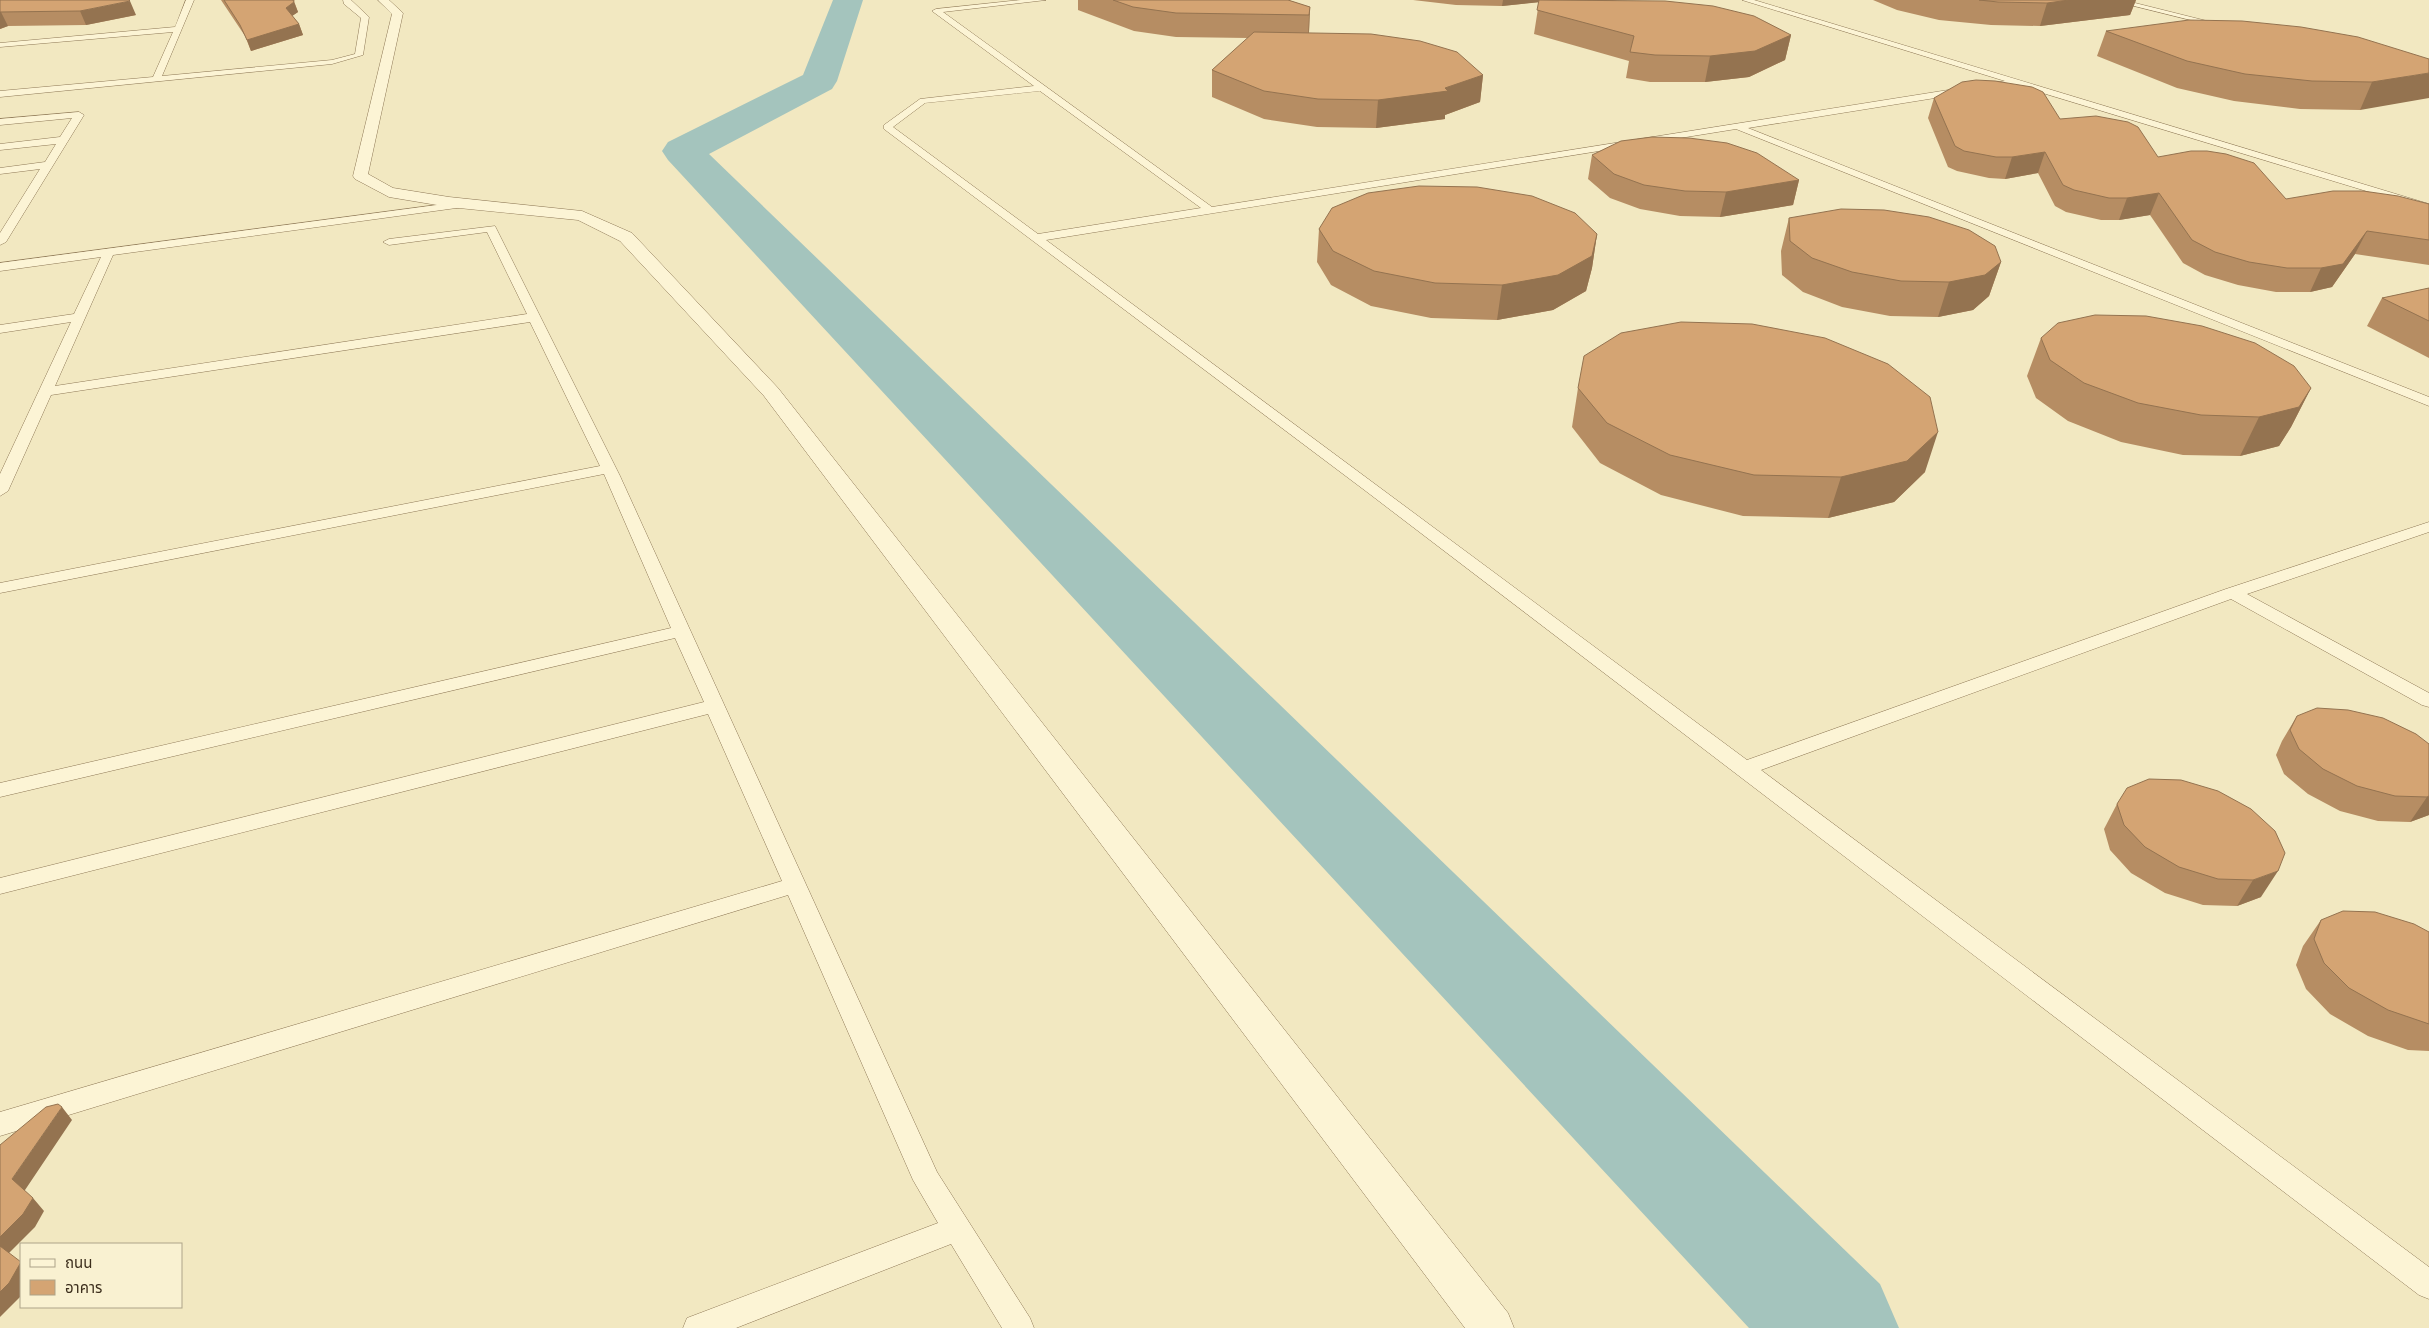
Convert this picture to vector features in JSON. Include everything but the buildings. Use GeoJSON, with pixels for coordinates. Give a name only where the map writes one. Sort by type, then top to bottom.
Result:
{"type":"FeatureCollection","features":[{"type":"Feature","properties":{"kind":"street"},"geometry":{"type":"LineString","coordinates":[[383,0],[398,13],[360,176],[388,192],[467,204],[582,216],[626,237],[771,392],[1492,1328]]}},
{"type":"Feature","properties":{"kind":"lane"},"geometry":{"type":"LineString","coordinates":[[156,79],[190,0]]}},
{"type":"Feature","properties":{"kind":"lane"},"geometry":{"type":"LineString","coordinates":[[0,94],[332,62],[359,55],[365,17],[347,0]]}},
{"type":"Feature","properties":{"kind":"lane"},"geometry":{"type":"LineString","coordinates":[[1042,0],[936,11],[1210,210]]}},
{"type":"Feature","properties":{"kind":"lane"},"geometry":{"type":"LineString","coordinates":[[1746,0],[2429,208]]}},
{"type":"Feature","properties":{"kind":"lane"},"geometry":{"type":"LineString","coordinates":[[2114,0],[2229,27]]}},
{"type":"Feature","properties":{"kind":"lane"},"geometry":{"type":"LineString","coordinates":[[0,45],[177,29]]}},
{"type":"Feature","properties":{"kind":"lane"},"geometry":{"type":"LineString","coordinates":[[1035,238],[2017,82]]}},
{"type":"Feature","properties":{"kind":"lane"},"geometry":{"type":"LineString","coordinates":[[1042,88],[923,101],[887,127],[1373,489],[2429,1285]]}},
{"type":"Feature","properties":{"kind":"lane"},"geometry":{"type":"LineString","coordinates":[[0,122],[78,115],[0,242]]}},
{"type":"Feature","properties":{"kind":"lane"},"geometry":{"type":"LineString","coordinates":[[1737,126],[2429,402]]}},
{"type":"Feature","properties":{"kind":"lane"},"geometry":{"type":"LineString","coordinates":[[0,147],[63,140]]}},
{"type":"Feature","properties":{"kind":"lane"},"geometry":{"type":"LineString","coordinates":[[0,171],[48,166]]}},
{"type":"Feature","properties":{"kind":"lane"},"geometry":{"type":"LineString","coordinates":[[0,267],[467,204]]}},
{"type":"Feature","properties":{"kind":"lane"},"geometry":{"type":"LineString","coordinates":[[389,242],[490,228],[608,469],[928,1180],[1019,1328]]}},
{"type":"Feature","properties":{"kind":"lane"},"geometry":{"type":"LineString","coordinates":[[0,491],[4,474],[45,392],[109,252]]}},
{"type":"Feature","properties":{"kind":"lane"},"geometry":{"type":"LineString","coordinates":[[45,392],[534,317]]}},
{"type":"Feature","properties":{"kind":"lane"},"geometry":{"type":"LineString","coordinates":[[0,329],[79,318]]}},
{"type":"Feature","properties":{"kind":"lane"},"geometry":{"type":"LineString","coordinates":[[0,588],[608,469]]}},
{"type":"Feature","properties":{"kind":"lane"},"geometry":{"type":"LineString","coordinates":[[1743,769],[2232,593],[2429,527]]}},
{"type":"Feature","properties":{"kind":"lane"},"geometry":{"type":"LineString","coordinates":[[2232,593],[2429,701]]}},
{"type":"Feature","properties":{"kind":"lane"},"geometry":{"type":"LineString","coordinates":[[0,790],[681,631]]}},
{"type":"Feature","properties":{"kind":"lane"},"geometry":{"type":"LineString","coordinates":[[0,886],[714,706]]}},
{"type":"Feature","properties":{"kind":"lane"},"geometry":{"type":"LineString","coordinates":[[0,1124],[795,885]]}},
{"type":"Feature","properties":{"kind":"lane"},"geometry":{"type":"LineString","coordinates":[[698,1328],[958,1228]]}},
{"type":"Feature","properties":{"kind":"waterway"},"geometry":{"type":"LineString","coordinates":[[848,0],[819,81],[683,151],[1835,1328]]}}]}
